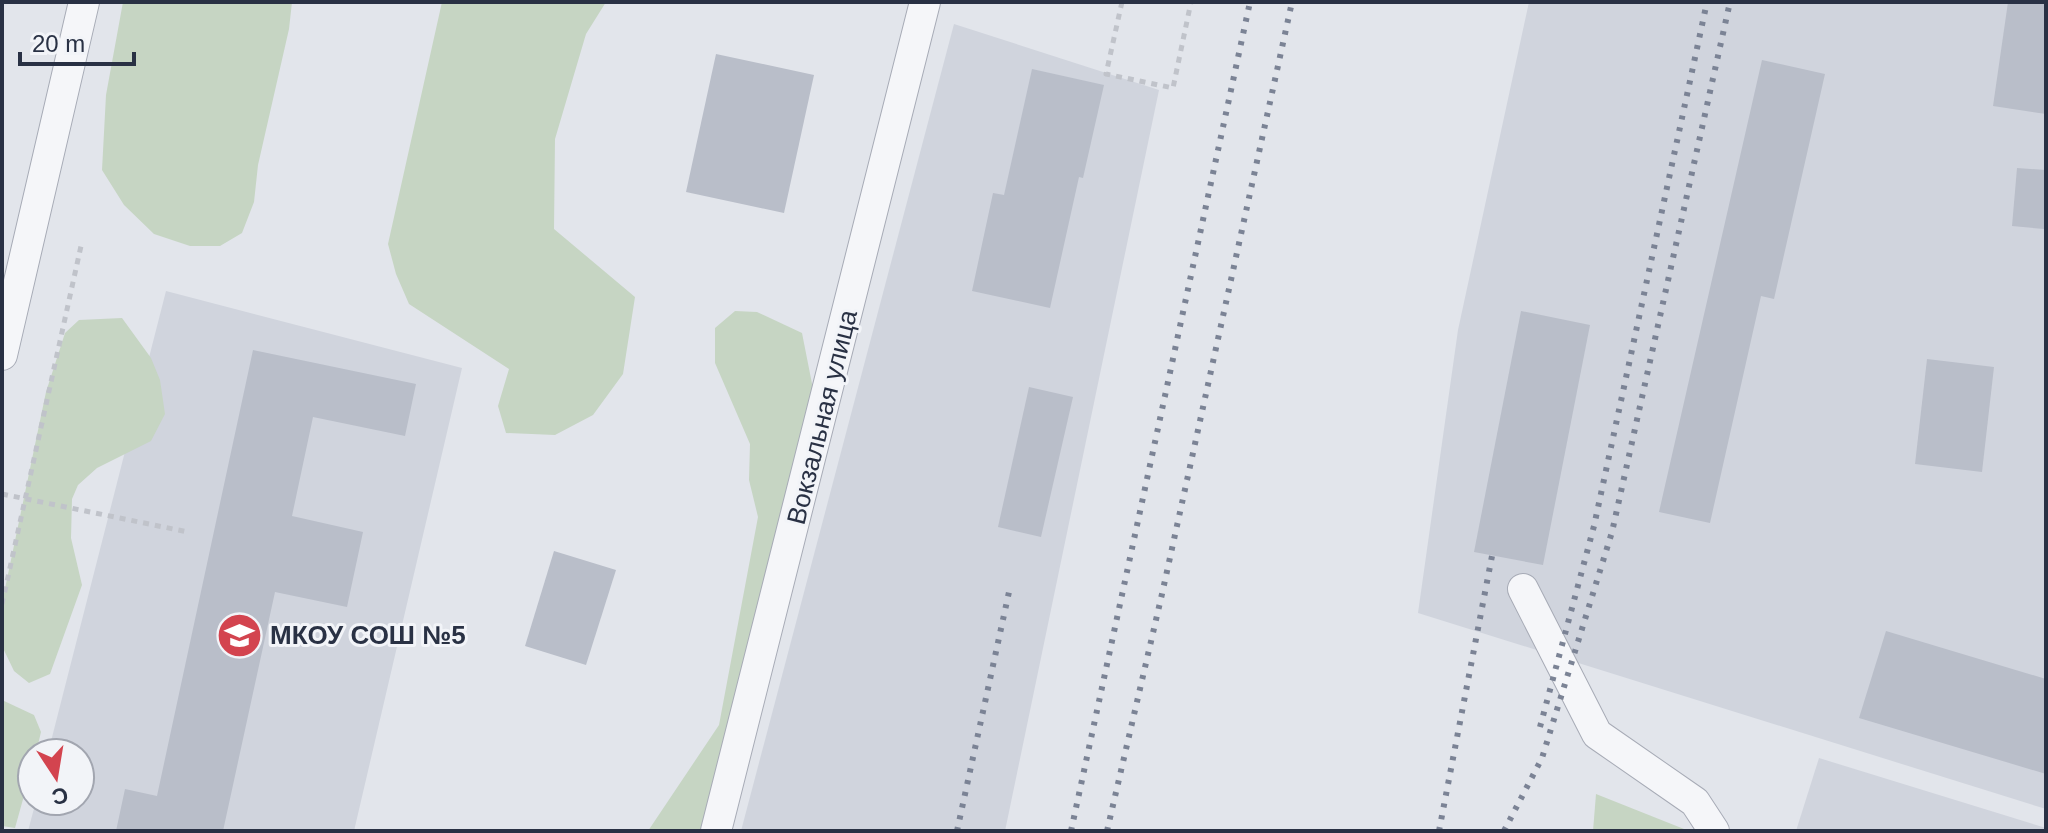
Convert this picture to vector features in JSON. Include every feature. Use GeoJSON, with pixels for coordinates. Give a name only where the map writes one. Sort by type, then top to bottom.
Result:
{"type":"FeatureCollection","features":[{"type":"Feature","properties":{"kind":"street"},"geometry":{"type":"LineString","coordinates":[[2,355],[84,2]]}},
{"type":"Feature","properties":{"kind":"street","name":"Вокзальная улица"},"geometry":{"type":"LineString","coordinates":[[716,831],[925,2]]}},
{"type":"Feature","properties":{"kind":"street"},"geometry":{"type":"LineString","coordinates":[[1523,589],[1597,734],[1695,802],[1714,831]]}},
{"type":"Feature","properties":{"kind":"path"},"geometry":{"type":"LineString","coordinates":[[1122,2],[1106,74],[1173,88],[1191,2]]}},
{"type":"Feature","properties":{"kind":"path"},"geometry":{"type":"LineString","coordinates":[[2,604],[81,246]]}},
{"type":"Feature","properties":{"kind":"path"},"geometry":{"type":"LineString","coordinates":[[2,494],[188,532]]}},
{"type":"Feature","properties":{"kind":"shaded area"},"geometry":{"type":"Polygon","coordinates":[[[1529,2],[2046,2],[2046,809],[1418,613],[1458,330],[1529,2]]]}},
{"type":"Feature","properties":{"kind":"shaded area"},"geometry":{"type":"Polygon","coordinates":[[[954,24],[1159,90],[1005,831],[741,831],[954,24]]]}},
{"type":"Feature","properties":{"kind":"shaded area","name":"МКОУ СОШ №5"},"geometry":{"type":"Polygon","coordinates":[[[166,291],[462,368],[354,831],[28,831],[32,817],[96,817],[96,737],[52,737],[166,291]]]}},
{"type":"Feature","properties":{"kind":"shaded area"},"geometry":{"type":"Polygon","coordinates":[[[1819,758],[2046,828],[2046,831],[1796,831],[1819,758]]]}},
{"type":"Feature","properties":{"kind":"green space"},"geometry":{"type":"Polygon","coordinates":[[[123,2],[292,2],[289,29],[258,165],[254,202],[242,233],[220,246],[190,246],[154,234],[124,205],[102,170],[106,95],[123,2]]]}},
{"type":"Feature","properties":{"kind":"green space"},"geometry":{"type":"Polygon","coordinates":[[[442,2],[606,2],[586,34],[555,139],[554,229],[635,297],[623,374],[593,415],[555,435],[506,433],[498,406],[509,369],[409,304],[388,244],[442,2]]]}},
{"type":"Feature","properties":{"kind":"green space"},"geometry":{"type":"Polygon","coordinates":[[[735,311],[757,312],[802,333],[817,409],[722,831],[648,831],[719,725],[758,517],[749,480],[750,444],[715,363],[715,328],[735,311]]]}},
{"type":"Feature","properties":{"kind":"green space"},"geometry":{"type":"Polygon","coordinates":[[[122,318],[151,358],[160,380],[165,414],[151,441],[97,468],[78,485],[72,499],[71,538],[82,585],[50,674],[29,683],[14,671],[2,646],[2,603],[46,392],[65,333],[79,320],[122,318]]]}},
{"type":"Feature","properties":{"kind":"green space"},"geometry":{"type":"Polygon","coordinates":[[[2,700],[34,715],[41,732],[40,737],[16,737],[18,817],[15,828],[2,826],[2,700]]]}},
{"type":"Feature","properties":{"kind":"green space"},"geometry":{"type":"Polygon","coordinates":[[[1596,794],[1684,829],[1685,831],[1593,831],[1596,794]]]}},
{"type":"Feature","properties":{"kind":"building"},"geometry":{"type":"Polygon","coordinates":[[[2008,2],[2046,2],[2046,114],[1993,106],[2008,2]]]}},
{"type":"Feature","properties":{"kind":"building"},"geometry":{"type":"Polygon","coordinates":[[[716,54],[814,75],[784,213],[686,192],[716,54]]]}},
{"type":"Feature","properties":{"kind":"building"},"geometry":{"type":"Polygon","coordinates":[[[1762,60],[1825,74],[1774,299],[1761,296],[1710,523],[1659,512],[1762,60]]]}},
{"type":"Feature","properties":{"kind":"building"},"geometry":{"type":"Polygon","coordinates":[[[1032,69],[1104,85],[1083,178],[1079,177],[1050,308],[972,291],[993,193],[1004,195],[1032,69]]]}},
{"type":"Feature","properties":{"kind":"building"},"geometry":{"type":"Polygon","coordinates":[[[2017,168],[2046,170],[2044,229],[2012,226],[2017,168]]]}},
{"type":"Feature","properties":{"kind":"building"},"geometry":{"type":"Polygon","coordinates":[[[1521,311],[1590,325],[1543,565],[1474,552],[1521,311]]]}},
{"type":"Feature","properties":{"kind":"building","name":"МКОУ СОШ №5"},"geometry":{"type":"Polygon","coordinates":[[[253,350],[416,384],[405,436],[313,417],[292,516],[363,532],[347,607],[275,592],[223,831],[116,831],[125,789],[157,796],[253,350]]]}},
{"type":"Feature","properties":{"kind":"building"},"geometry":{"type":"Polygon","coordinates":[[[1927,359],[1994,367],[1982,472],[1915,464],[1927,359]]]}},
{"type":"Feature","properties":{"kind":"building"},"geometry":{"type":"Polygon","coordinates":[[[1029,387],[1073,397],[1041,537],[998,527],[1029,387]]]}},
{"type":"Feature","properties":{"kind":"building"},"geometry":{"type":"Polygon","coordinates":[[[554,551],[616,570],[586,665],[525,646],[554,551]]]}},
{"type":"Feature","properties":{"kind":"building"},"geometry":{"type":"Polygon","coordinates":[[[1886,631],[2046,679],[2046,774],[1859,718],[1886,631]]]}},
{"type":"Feature","properties":{"kind":"railway"},"geometry":{"type":"LineString","coordinates":[[1071,831],[1250,2]]}},
{"type":"Feature","properties":{"kind":"railway"},"geometry":{"type":"LineString","coordinates":[[1107,831],[1292,2]]}},
{"type":"Feature","properties":{"kind":"railway"},"geometry":{"type":"LineString","coordinates":[[1540,727],[1594,526],[1707,2]]}},
{"type":"Feature","properties":{"kind":"railway"},"geometry":{"type":"LineString","coordinates":[[1504,831],[1542,758],[1612,532],[1730,2]]}},
{"type":"Feature","properties":{"kind":"railway"},"geometry":{"type":"LineString","coordinates":[[1439,831],[1492,556]]}},
{"type":"Feature","properties":{"kind":"railway"},"geometry":{"type":"LineString","coordinates":[[957,831],[1009,592]]}},
{"type":"Feature","properties":{"kind":"place","name":"МКОУ СОШ №5"},"geometry":{"type":"Point","coordinates":[239,635]}}]}
